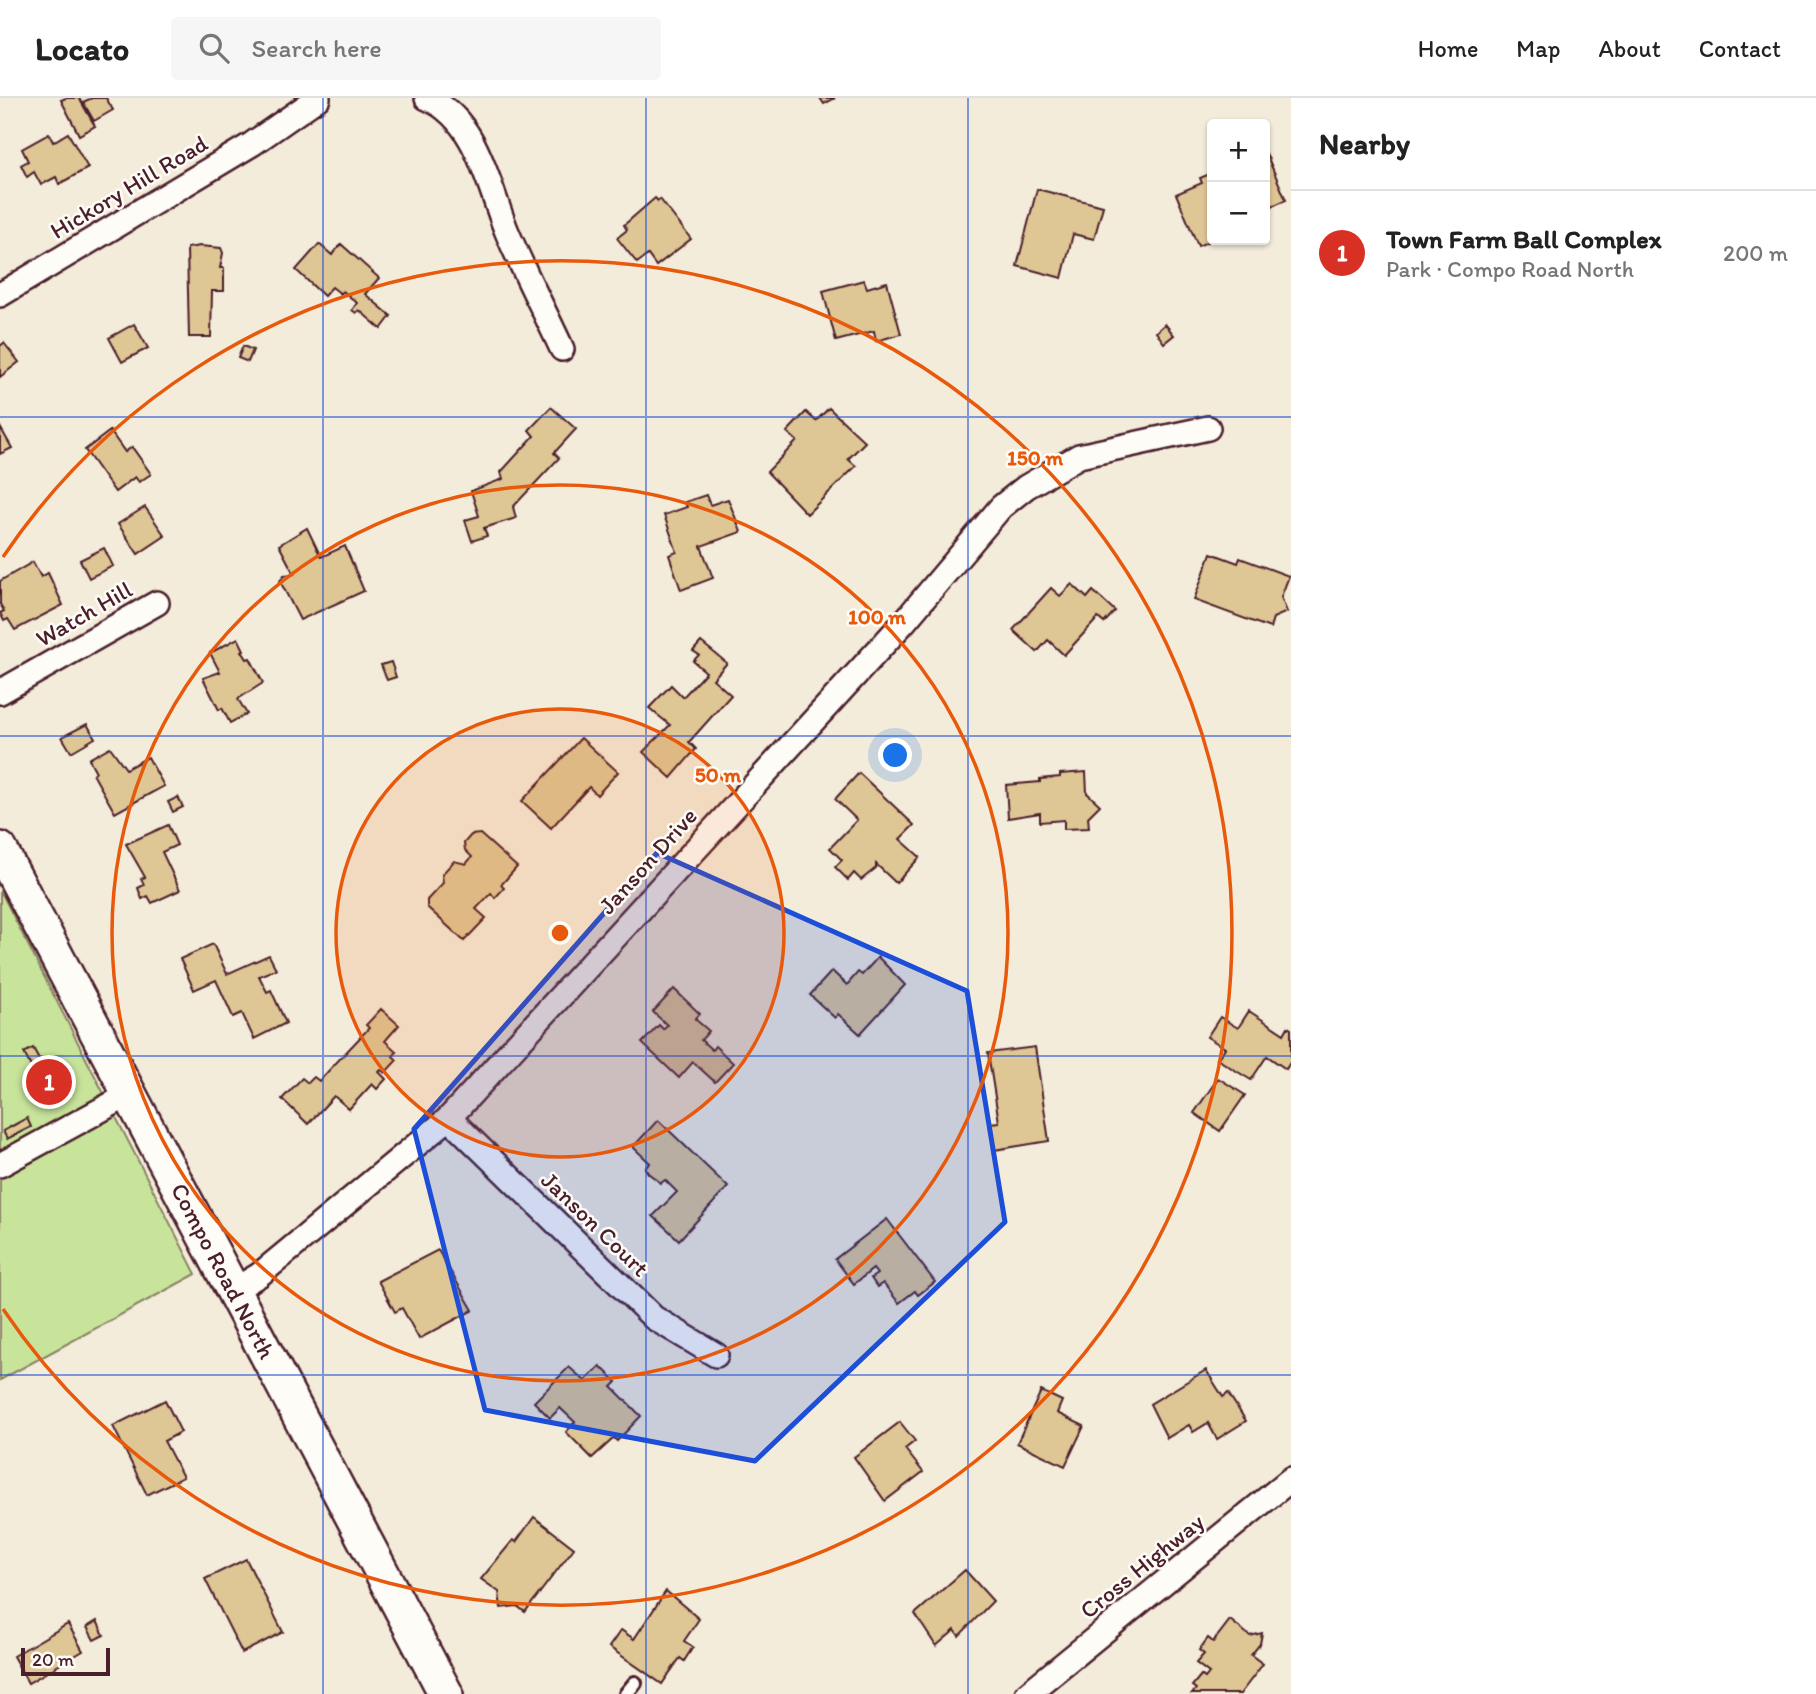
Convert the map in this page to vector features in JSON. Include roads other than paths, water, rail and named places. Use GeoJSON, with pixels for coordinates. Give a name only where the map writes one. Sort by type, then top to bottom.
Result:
{"type":"FeatureCollection","features":[{"type":"Feature","properties":{"kind":"main road","name":"Compo Road North"},"geometry":{"type":"LineString","coordinates":[[0,849],[446,1694]]}},
{"type":"Feature","properties":{"kind":"street","name":"Hickory Hill Road"},"geometry":{"type":"LineString","coordinates":[[0,295],[252,144],[318,98]]}},
{"type":"Feature","properties":{"kind":"street"},"geometry":{"type":"LineString","coordinates":[[427,98],[441,104],[464,129],[474,146],[507,231],[562,349]]}},
{"type":"Feature","properties":{"kind":"street","name":"Janson Drive"},"geometry":{"type":"LineString","coordinates":[[234,1290],[259,1275],[449,1118],[904,622],[1001,507],[1026,487],[1079,456],[1208,428]]}},
{"type":"Feature","properties":{"kind":"street","name":"Watch Hill"},"geometry":{"type":"LineString","coordinates":[[0,692],[157,603]]}},
{"type":"Feature","properties":{"kind":"street"},"geometry":{"type":"LineString","coordinates":[[0,1165],[130,1094]]}},
{"type":"Feature","properties":{"kind":"street","name":"Janson Court"},"geometry":{"type":"LineString","coordinates":[[449,1118],[654,1318],[716,1354]]}},
{"type":"Feature","properties":{"kind":"street","name":"Cross Highway"},"geometry":{"type":"LineString","coordinates":[[1027,1694],[1291,1479]]}},
{"type":"Feature","properties":{"kind":"lane"},"geometry":{"type":"LineString","coordinates":[[626,1694],[635,1682]]}},
{"type":"Feature","properties":{"kind":"place","name":"Town Farm Ball Complex"},"geometry":{"type":"Point","coordinates":[49,1082]}}]}
